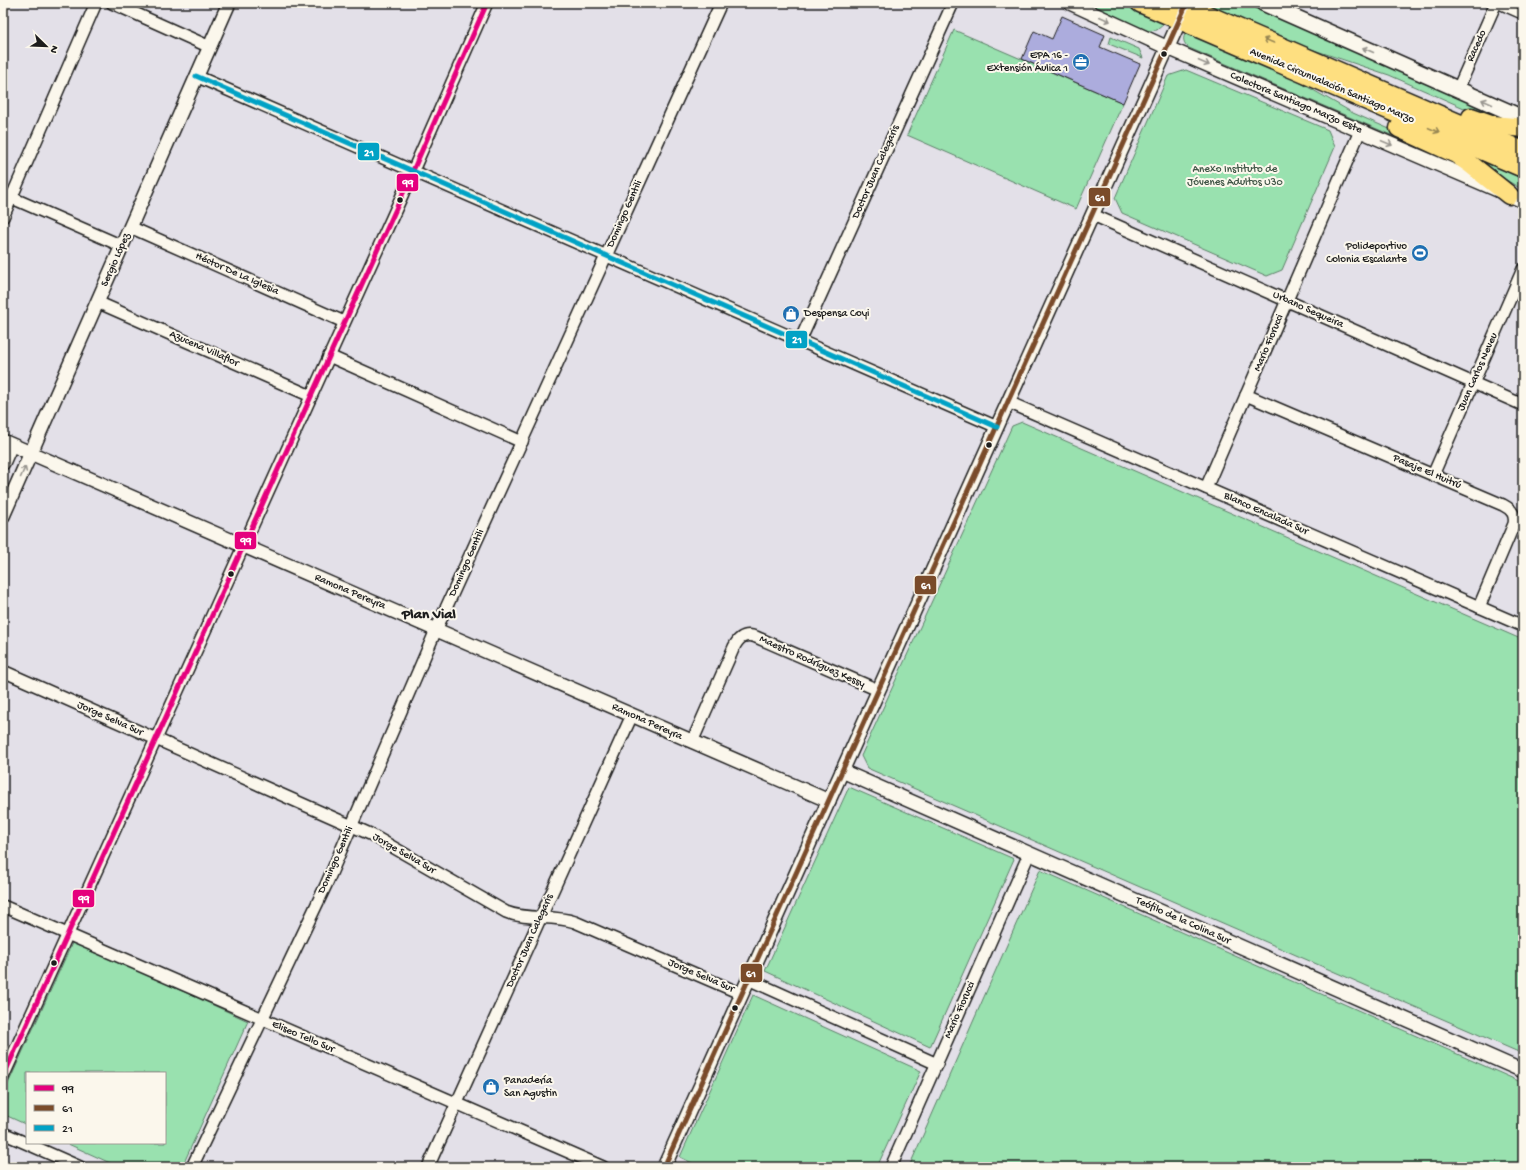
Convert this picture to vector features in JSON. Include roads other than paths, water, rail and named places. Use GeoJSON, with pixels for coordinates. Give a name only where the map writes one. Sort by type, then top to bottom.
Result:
{"type":"FeatureCollection","features":[{"type":"Feature","properties":{"kind":"highway","name":"Avenida Circunvalación Santiago Marzo"},"geometry":{"type":"LineString","coordinates":[[1140,3],[1184,8],[1298,54],[1523,151]]}},
{"type":"Feature","properties":{"kind":"highway","name":"Avenida Circunvalación Santiago Marzo"},"geometry":{"type":"LineString","coordinates":[[1184,8],[1283,64],[1523,168]]}},
{"type":"Feature","properties":{"kind":"highway"},"geometry":{"type":"LineString","coordinates":[[1298,54],[1387,81],[1489,124],[1523,128]]}},
{"type":"Feature","properties":{"kind":"highway"},"geometry":{"type":"LineString","coordinates":[[1283,64],[1360,111],[1456,154],[1516,198]]}},
{"type":"Feature","properties":{"kind":"main road"},"geometry":{"type":"LineString","coordinates":[[1263,3],[1523,118]]}},
{"type":"Feature","properties":{"kind":"street"},"geometry":{"type":"LineString","coordinates":[[3,217],[7,195],[96,3]]}},
{"type":"Feature","properties":{"kind":"street"},"geometry":{"type":"LineString","coordinates":[[112,3],[210,47]]}},
{"type":"Feature","properties":{"kind":"street","name":"Sergio López"},"geometry":{"type":"LineString","coordinates":[[3,516],[229,3]]}},
{"type":"Feature","properties":{"kind":"street"},"geometry":{"type":"LineString","coordinates":[[3,1077],[244,546],[487,3]]}},
{"type":"Feature","properties":{"kind":"street","name":"Domingo Gentili"},"geometry":{"type":"LineString","coordinates":[[192,1167],[319,900],[436,630],[720,3]]}},
{"type":"Feature","properties":{"kind":"street","name":"Doctor Juan Calegaris"},"geometry":{"type":"LineString","coordinates":[[800,341],[953,3]]}},
{"type":"Feature","properties":{"kind":"street","name":"Colectora Santiago Marzo Este"},"geometry":{"type":"LineString","coordinates":[[1070,3],[1168,48],[1516,198]]}},
{"type":"Feature","properties":{"kind":"street"},"geometry":{"type":"LineString","coordinates":[[1496,3],[1523,15]]}},
{"type":"Feature","properties":{"kind":"street","name":"Racedo"},"geometry":{"type":"LineString","coordinates":[[1458,89],[1496,3]]}},
{"type":"Feature","properties":{"kind":"street"},"geometry":{"type":"LineString","coordinates":[[666,1166],[748,979],[1168,48],[1184,8]]}},
{"type":"Feature","properties":{"kind":"street"},"geometry":{"type":"LineString","coordinates":[[196,76],[997,427]]}},
{"type":"Feature","properties":{"kind":"street","name":"Mario Fiorucci"},"geometry":{"type":"LineString","coordinates":[[1206,488],[1360,131]]}},
{"type":"Feature","properties":{"kind":"street"},"geometry":{"type":"LineString","coordinates":[[7,195],[122,246]]}},
{"type":"Feature","properties":{"kind":"street","name":"Urbano Sequeira"},"geometry":{"type":"LineString","coordinates":[[1092,215],[1523,405]]}},
{"type":"Feature","properties":{"kind":"street","name":"Héctor De La Iglesia"},"geometry":{"type":"LineString","coordinates":[[130,227],[344,322]]}},
{"type":"Feature","properties":{"kind":"street","name":"Juan Carlos Neveu"},"geometry":{"type":"LineString","coordinates":[[1433,475],[1523,269]]}},
{"type":"Feature","properties":{"kind":"street","name":"Azucena Villaflor"},"geometry":{"type":"LineString","coordinates":[[97,302],[311,396]]}},
{"type":"Feature","properties":{"kind":"street"},"geometry":{"type":"LineString","coordinates":[[329,356],[522,442]]}},
{"type":"Feature","properties":{"kind":"street","name":"Pasaje El Huitrú"},"geometry":{"type":"LineString","coordinates":[[1246,395],[1503,505],[1511,510],[1514,516],[1513,527],[1479,607]]}},
{"type":"Feature","properties":{"kind":"street","name":"Blanco Encalada Sur"},"geometry":{"type":"LineString","coordinates":[[1008,402],[1523,626]]}},
{"type":"Feature","properties":{"kind":"street"},"geometry":{"type":"LineString","coordinates":[[3,463],[7,443]]}},
{"type":"Feature","properties":{"kind":"street","name":"Ramona Pereyra"},"geometry":{"type":"LineString","coordinates":[[7,443],[829,801]]}},
{"type":"Feature","properties":{"kind":"street","name":"Maestro Rodríguez Kessy"},"geometry":{"type":"LineString","coordinates":[[692,742],[737,640],[743,636],[749,635],[756,637],[878,690]]}},
{"type":"Feature","properties":{"kind":"street","name":"Jorge Selva Sur"},"geometry":{"type":"LineString","coordinates":[[3,671],[351,825],[378,838],[506,912],[517,916],[565,919],[575,922],[742,994]]}},
{"type":"Feature","properties":{"kind":"street","name":"Doctor Juan Calegaris"},"geometry":{"type":"LineString","coordinates":[[428,1167],[632,715]]}},
{"type":"Feature","properties":{"kind":"street","name":"Teófilo de la Colina Sur"},"geometry":{"type":"LineString","coordinates":[[842,771],[1523,1071]]}},
{"type":"Feature","properties":{"kind":"street","name":"Mario Fiorucci"},"geometry":{"type":"LineString","coordinates":[[891,1167],[1029,854]]}},
{"type":"Feature","properties":{"kind":"street","name":"Eliseo Tello Sur"},"geometry":{"type":"LineString","coordinates":[[3,906],[603,1167]]}},
{"type":"Feature","properties":{"kind":"street","name":"Jorge Selva Sur"},"geometry":{"type":"LineString","coordinates":[[748,979],[937,1064]]}},
{"type":"Feature","properties":{"kind":"street"},"geometry":{"type":"LineString","coordinates":[[3,1133],[26,1143]]}},
{"type":"Feature","properties":{"kind":"street"},"geometry":{"type":"LineString","coordinates":[[28,1144],[80,1167]]}},
{"type":"Feature","properties":{"kind":"place","name":"EPA 16 - Extensión Áulica 1"},"geometry":{"type":"Point","coordinates":[1081,62]}},
{"type":"Feature","properties":{"kind":"place","name":"Polideportivo Colonia Escalante"},"geometry":{"type":"Point","coordinates":[1420,253]}},
{"type":"Feature","properties":{"kind":"place","name":"Despensa Coyi"},"geometry":{"type":"Point","coordinates":[791,314]}},
{"type":"Feature","properties":{"kind":"place","name":"Panadería San Agustin"},"geometry":{"type":"Point","coordinates":[491,1087]}},
{"type":"Feature","properties":{"kind":"district","name":"Plan Vial"},"geometry":{"type":"Point","coordinates":[429,615]}},
{"type":"Feature","properties":{"kind":"park label","name":"Anexo Instituto de Jóvenes Adultos U30"},"geometry":{"type":"Point","coordinates":[1235,176]}}]}
